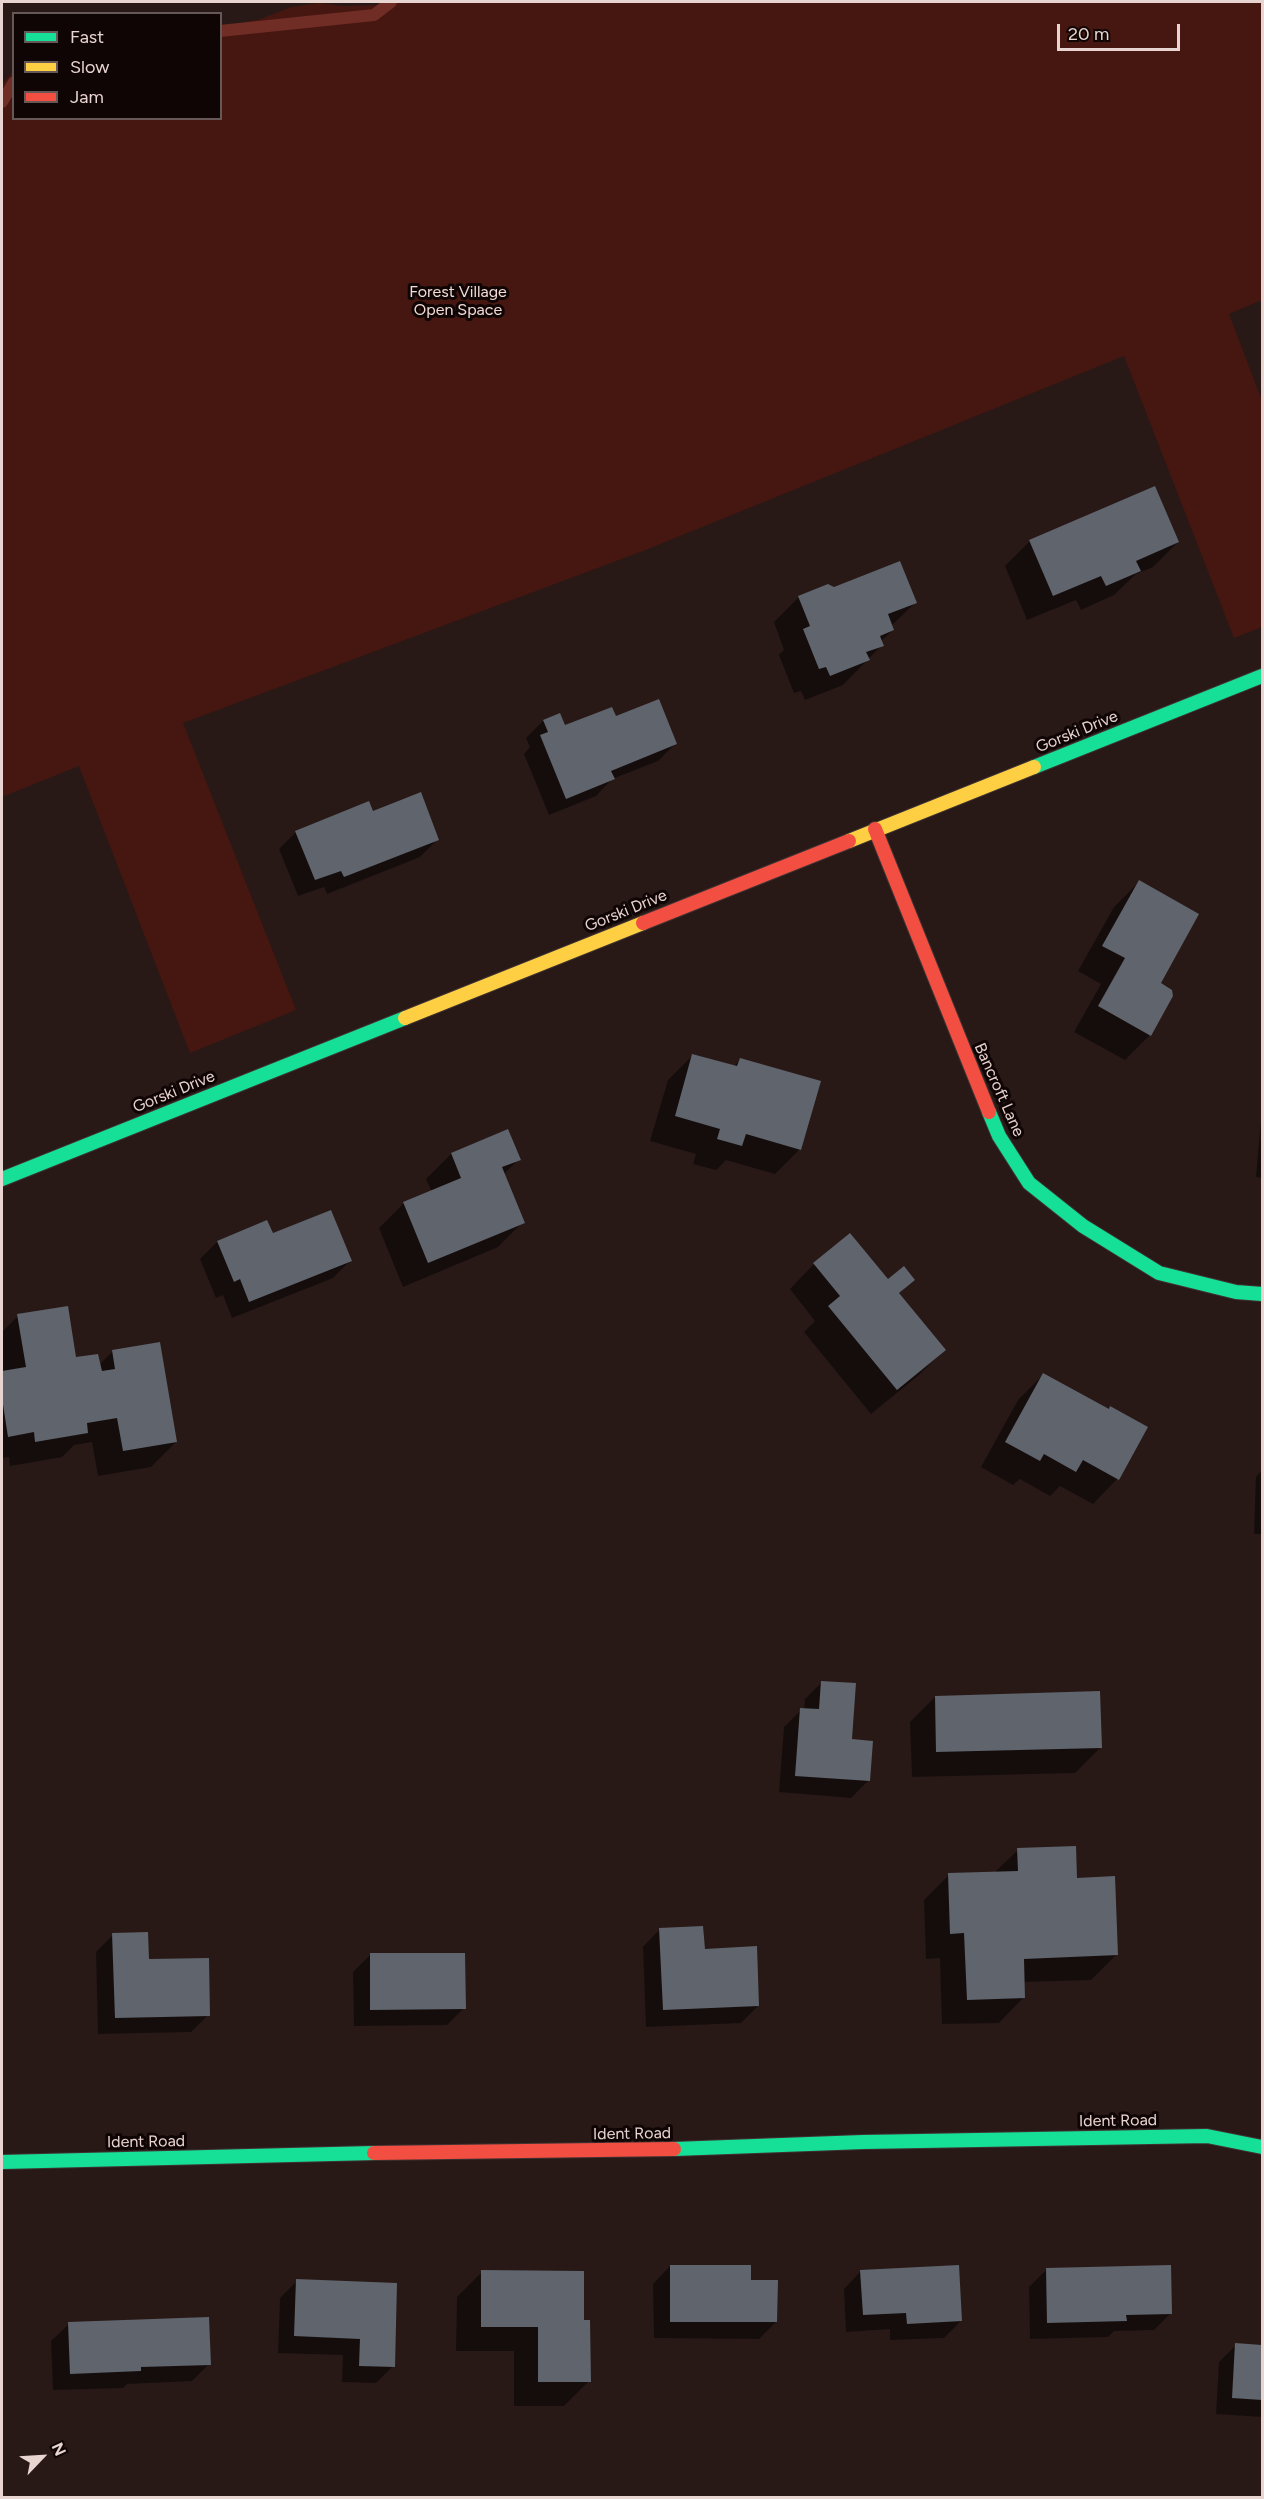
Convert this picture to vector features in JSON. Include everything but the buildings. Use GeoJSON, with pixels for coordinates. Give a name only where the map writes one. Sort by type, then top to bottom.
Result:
{"type":"FeatureCollection","features":[{"type":"Feature","properties":{"kind":"street","name":"Gorski Drive"},"geometry":{"type":"LineString","coordinates":[[2,1179],[1263,676]]}},
{"type":"Feature","properties":{"kind":"street","name":"Bancroft Lane"},"geometry":{"type":"LineString","coordinates":[[876,829],[986,1107],[999,1136],[1029,1183],[1083,1227],[1159,1273],[1236,1292],[1263,1294]]}},
{"type":"Feature","properties":{"kind":"street","name":"Ident Road"},"geometry":{"type":"LineString","coordinates":[[2,2162],[353,2153],[701,2149],[863,2142],[1208,2136],[1263,2146]]}},
{"type":"Feature","properties":{"kind":"green space","name":"Forest Village Open Space"},"geometry":{"type":"Polygon","coordinates":[[[385,2],[1262,2],[1262,300],[1229,314],[1262,401],[1262,627],[1234,638],[1124,356],[643,551],[183,723],[296,1010],[190,1053],[79,766],[2,797],[2,85],[12,72],[12,120],[222,120],[222,27],[261,19],[291,7],[319,3],[344,6],[377,5],[385,2]]]}},
{"type":"Feature","properties":{"kind":"waterway"},"geometry":{"type":"LineString","coordinates":[[222,31],[374,15],[391,2]]}},
{"type":"Feature","properties":{"kind":"waterway"},"geometry":{"type":"LineString","coordinates":[[2,102],[12,85]]}},
{"type":"Feature","properties":{"kind":"traffic: fast"},"geometry":{"type":"LineString","coordinates":[[1034,767],[1262,676]]}},
{"type":"Feature","properties":{"kind":"traffic: fast"},"geometry":{"type":"LineString","coordinates":[[2,1179],[405,1018]]}},
{"type":"Feature","properties":{"kind":"traffic: fast"},"geometry":{"type":"LineString","coordinates":[[989,1112],[999,1136],[1029,1183],[1083,1226],[1159,1273],[1236,1292],[1262,1294]]}},
{"type":"Feature","properties":{"kind":"traffic: fast"},"geometry":{"type":"LineString","coordinates":[[674,2149],[863,2142],[1207,2136],[1262,2147]]}},
{"type":"Feature","properties":{"kind":"traffic: fast"},"geometry":{"type":"LineString","coordinates":[[2,2162],[374,2153]]}},
{"type":"Feature","properties":{"kind":"traffic: slow"},"geometry":{"type":"LineString","coordinates":[[849,841],[1034,767]]}},
{"type":"Feature","properties":{"kind":"traffic: slow"},"geometry":{"type":"LineString","coordinates":[[405,1018],[643,923]]}},
{"type":"Feature","properties":{"kind":"traffic: jam"},"geometry":{"type":"LineString","coordinates":[[875,829],[989,1112]]}},
{"type":"Feature","properties":{"kind":"traffic: jam"},"geometry":{"type":"LineString","coordinates":[[643,923],[849,841]]}},
{"type":"Feature","properties":{"kind":"traffic: jam"},"geometry":{"type":"LineString","coordinates":[[374,2153],[674,2149]]}}]}
